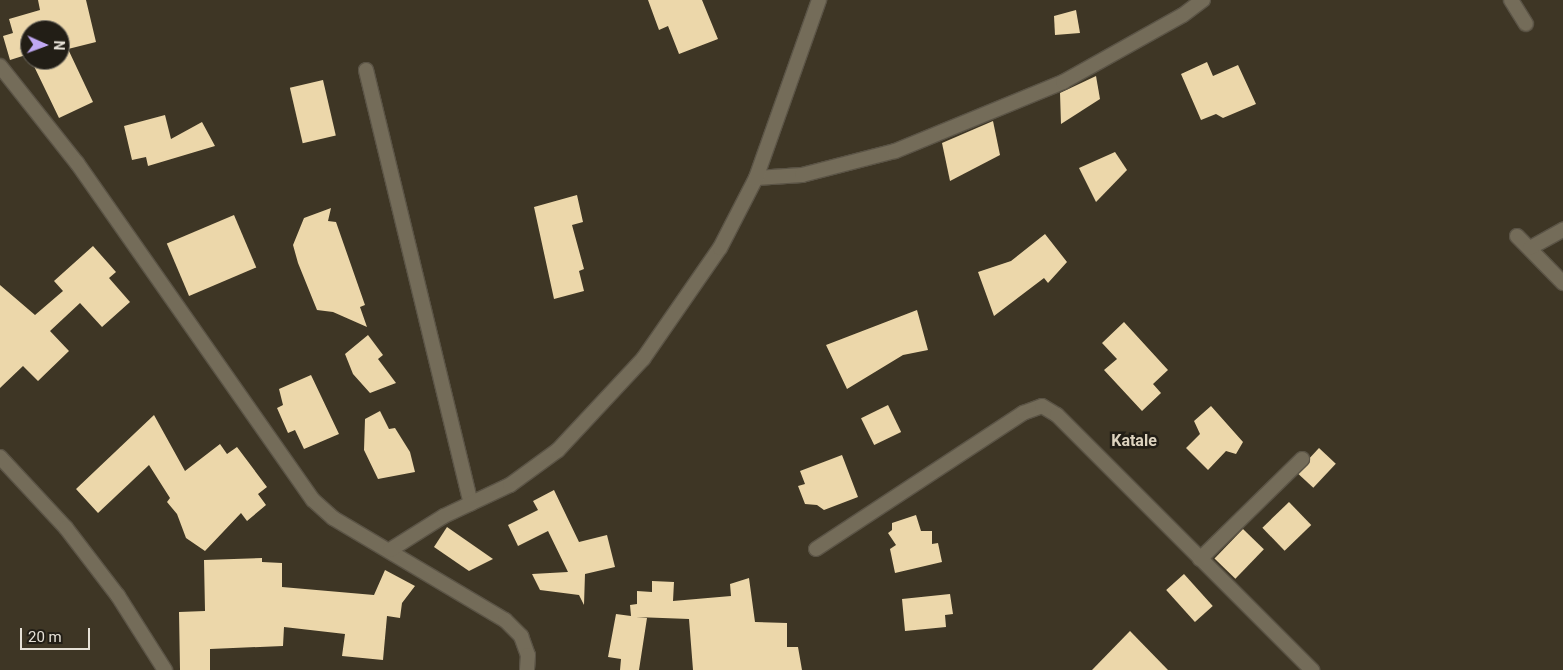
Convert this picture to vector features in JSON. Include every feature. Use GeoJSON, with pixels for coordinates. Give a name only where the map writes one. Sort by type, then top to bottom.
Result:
{"type":"FeatureCollection","features":[{"type":"Feature","properties":{"kind":"street"},"geometry":{"type":"LineString","coordinates":[[390,550],[435,521],[510,484],[558,450],[644,359],[720,248],[756,178],[819,0]]}},
{"type":"Feature","properties":{"kind":"street"},"geometry":{"type":"LineString","coordinates":[[756,178],[802,175],[895,151],[1063,82],[1183,15],[1203,0]]}},
{"type":"Feature","properties":{"kind":"street"},"geometry":{"type":"LineString","coordinates":[[1511,0],[1526,24]]}},
{"type":"Feature","properties":{"kind":"street"},"geometry":{"type":"LineString","coordinates":[[0,66],[77,163],[313,500],[333,518],[390,550],[505,620],[521,636],[528,655],[527,670]]}},
{"type":"Feature","properties":{"kind":"street"},"geometry":{"type":"LineString","coordinates":[[366,70],[471,503]]}},
{"type":"Feature","properties":{"kind":"street"},"geometry":{"type":"LineString","coordinates":[[1530,248],[1563,230]]}},
{"type":"Feature","properties":{"kind":"street"},"geometry":{"type":"LineString","coordinates":[[1517,236],[1563,283]]}},
{"type":"Feature","properties":{"kind":"street"},"geometry":{"type":"LineString","coordinates":[[816,549],[1023,413],[1042,406],[1057,415],[1312,670]]}},
{"type":"Feature","properties":{"kind":"street"},"geometry":{"type":"LineString","coordinates":[[0,457],[66,528],[118,596],[165,670]]}},
{"type":"Feature","properties":{"kind":"street"},"geometry":{"type":"LineString","coordinates":[[1200,559],[1302,459]]}},
{"type":"Feature","properties":{"kind":"building"},"geometry":{"type":"Polygon","coordinates":[[[38,0],[86,0],[96,42],[70,48],[70,20],[20,20],[20,57],[10,60],[3,36],[13,33],[9,19],[40,10],[38,0]]]}},
{"type":"Feature","properties":{"kind":"building"},"geometry":{"type":"Polygon","coordinates":[[[648,0],[702,0],[718,39],[679,54],[668,26],[659,30],[648,0]]]}},
{"type":"Feature","properties":{"kind":"building"},"geometry":{"type":"Polygon","coordinates":[[[1076,10],[1080,33],[1055,35],[1054,16],[1076,10]]]}},
{"type":"Feature","properties":{"kind":"building"},"geometry":{"type":"Polygon","coordinates":[[[70,53],[93,102],[59,118],[36,70],[70,70],[70,53]]]}},
{"type":"Feature","properties":{"kind":"building"},"geometry":{"type":"Polygon","coordinates":[[[1207,62],[1213,76],[1238,65],[1256,104],[1223,118],[1216,114],[1201,120],[1181,74],[1207,62]]]}},
{"type":"Feature","properties":{"kind":"building"},"geometry":{"type":"Polygon","coordinates":[[[1096,76],[1100,99],[1061,124],[1060,93],[1096,76]]]}},
{"type":"Feature","properties":{"kind":"building"},"geometry":{"type":"Polygon","coordinates":[[[323,80],[336,136],[303,143],[290,88],[323,80]]]}},
{"type":"Feature","properties":{"kind":"building"},"geometry":{"type":"Polygon","coordinates":[[[165,115],[171,139],[202,122],[215,146],[148,166],[146,157],[132,160],[124,126],[165,115]]]}},
{"type":"Feature","properties":{"kind":"building"},"geometry":{"type":"Polygon","coordinates":[[[993,121],[1000,155],[950,181],[942,143],[993,121]]]}},
{"type":"Feature","properties":{"kind":"building"},"geometry":{"type":"Polygon","coordinates":[[[1115,152],[1127,170],[1096,202],[1079,168],[1115,152]]]}},
{"type":"Feature","properties":{"kind":"building"},"geometry":{"type":"Polygon","coordinates":[[[577,195],[583,222],[572,225],[584,269],[579,271],[584,291],[554,299],[534,207],[577,195]]]}},
{"type":"Feature","properties":{"kind":"building"},"geometry":{"type":"Polygon","coordinates":[[[331,208],[328,221],[336,222],[365,305],[360,307],[367,327],[333,312],[317,310],[298,263],[293,245],[304,218],[331,208]]]}},
{"type":"Feature","properties":{"kind":"building"},"geometry":{"type":"Polygon","coordinates":[[[234,215],[256,267],[189,296],[167,244],[234,215]]]}},
{"type":"Feature","properties":{"kind":"building"},"geometry":{"type":"Polygon","coordinates":[[[1045,234],[1067,262],[1048,283],[1044,278],[994,316],[978,272],[1011,261],[1045,234]]]}},
{"type":"Feature","properties":{"kind":"building"},"geometry":{"type":"Polygon","coordinates":[[[93,246],[116,272],[109,278],[130,302],[102,327],[80,303],[50,331],[69,351],[38,381],[23,366],[0,388],[0,285],[35,315],[63,291],[54,281],[93,246]]]}},
{"type":"Feature","properties":{"kind":"building"},"geometry":{"type":"Polygon","coordinates":[[[917,310],[928,350],[903,355],[847,389],[826,345],[917,310]]]}},
{"type":"Feature","properties":{"kind":"building"},"geometry":{"type":"Polygon","coordinates":[[[1124,322],[1168,370],[1153,384],[1161,393],[1142,411],[1104,370],[1117,359],[1102,343],[1124,322]]]}},
{"type":"Feature","properties":{"kind":"building"},"geometry":{"type":"Polygon","coordinates":[[[368,335],[383,355],[378,359],[396,383],[370,393],[353,374],[345,354],[368,335]]]}},
{"type":"Feature","properties":{"kind":"building"},"geometry":{"type":"Polygon","coordinates":[[[311,375],[339,434],[304,449],[295,430],[288,433],[277,408],[283,405],[279,389],[311,375]]]}},
{"type":"Feature","properties":{"kind":"building"},"geometry":{"type":"Polygon","coordinates":[[[888,405],[901,432],[874,445],[861,418],[888,405]]]}},
{"type":"Feature","properties":{"kind":"building"},"geometry":{"type":"Polygon","coordinates":[[[1211,406],[1243,442],[1236,454],[1226,451],[1208,470],[1186,448],[1200,434],[1194,421],[1211,406]]]}},
{"type":"Feature","properties":{"kind":"building"},"geometry":{"type":"Polygon","coordinates":[[[380,411],[389,429],[395,428],[410,452],[415,472],[378,479],[364,450],[365,419],[380,411]]]}},
{"type":"Feature","properties":{"kind":"building"},"geometry":{"type":"Polygon","coordinates":[[[154,415],[185,471],[220,444],[227,454],[237,447],[267,487],[258,494],[266,505],[247,521],[241,513],[205,551],[186,538],[177,514],[167,502],[170,498],[149,465],[98,513],[76,489],[154,415]]]}},
{"type":"Feature","properties":{"kind":"building"},"geometry":{"type":"Polygon","coordinates":[[[1319,448],[1336,464],[1313,488],[1296,472],[1319,448]]]}},
{"type":"Feature","properties":{"kind":"building"},"geometry":{"type":"Polygon","coordinates":[[[842,455],[858,497],[824,510],[817,505],[805,504],[798,486],[805,484],[800,471],[842,455]]]}},
{"type":"Feature","properties":{"kind":"building"},"geometry":{"type":"Polygon","coordinates":[[[554,490],[579,542],[607,535],[615,567],[585,574],[584,605],[579,595],[540,590],[532,574],[568,572],[548,531],[518,546],[508,525],[538,510],[533,501],[554,490]]]}},
{"type":"Feature","properties":{"kind":"building"},"geometry":{"type":"Polygon","coordinates":[[[1289,502],[1311,525],[1285,551],[1262,528],[1289,502]]]}},
{"type":"Feature","properties":{"kind":"building"},"geometry":{"type":"Polygon","coordinates":[[[916,515],[921,531],[932,531],[932,544],[938,543],[942,562],[895,573],[890,549],[896,545],[888,533],[892,530],[892,523],[916,515]]]}},
{"type":"Feature","properties":{"kind":"building"},"geometry":{"type":"Polygon","coordinates":[[[447,527],[493,559],[469,571],[434,547],[447,527]]]}},
{"type":"Feature","properties":{"kind":"building"},"geometry":{"type":"Polygon","coordinates":[[[1243,529],[1264,549],[1235,579],[1215,558],[1243,529]]]}},
{"type":"Feature","properties":{"kind":"building"},"geometry":{"type":"Polygon","coordinates":[[[262,558],[262,562],[282,563],[282,587],[374,595],[385,570],[415,586],[402,603],[400,618],[387,616],[383,660],[342,656],[345,634],[284,627],[283,646],[210,649],[210,670],[180,670],[179,612],[205,611],[204,560],[262,558]]]}},
{"type":"Feature","properties":{"kind":"building"},"geometry":{"type":"Polygon","coordinates":[[[1184,574],[1213,606],[1195,622],[1166,590],[1184,574]]]}},
{"type":"Feature","properties":{"kind":"building"},"geometry":{"type":"Polygon","coordinates":[[[749,578],[755,622],[787,623],[787,647],[798,647],[802,670],[693,670],[689,619],[636,617],[647,618],[639,670],[620,670],[621,659],[608,657],[616,614],[631,616],[630,605],[637,604],[637,591],[652,592],[652,581],[674,582],[673,601],[731,596],[730,584],[749,578]]]}},
{"type":"Feature","properties":{"kind":"building"},"geometry":{"type":"Polygon","coordinates":[[[950,594],[953,614],[945,615],[946,627],[905,631],[902,599],[950,594]]]}},
{"type":"Feature","properties":{"kind":"building"},"geometry":{"type":"Polygon","coordinates":[[[1130,631],[1168,670],[1092,670],[1130,631]]]}},
{"type":"Feature","properties":{"kind":"district","name":"Katale"},"geometry":{"type":"Point","coordinates":[1134,441]}}]}
